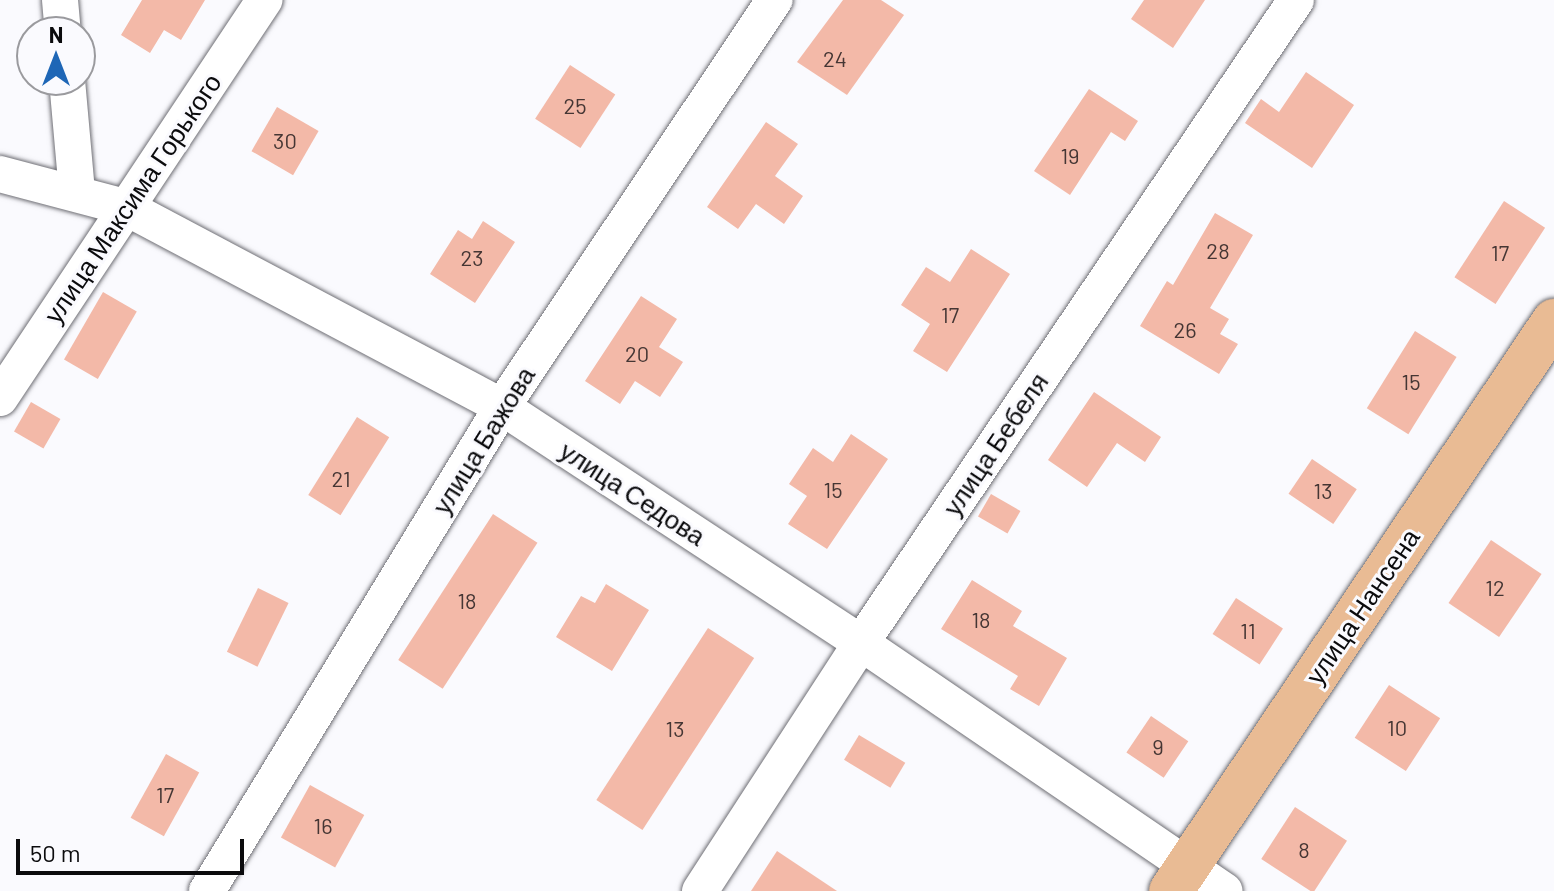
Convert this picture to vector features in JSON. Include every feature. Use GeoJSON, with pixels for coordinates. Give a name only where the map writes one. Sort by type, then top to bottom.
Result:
{"type":"FeatureCollection","features":[{"type":"Feature","properties":{"kind":"main road","name":"улица Нансена"},"geometry":{"type":"LineString","coordinates":[[1179,878],[1554,321]]}},
{"type":"Feature","properties":{"kind":"street","name":"улица Максима Горького"},"geometry":{"type":"LineString","coordinates":[[0,398],[264,0]]}},
{"type":"Feature","properties":{"kind":"street","name":"улица Бажова"},"geometry":{"type":"LineString","coordinates":[[207,891],[502,407],[774,0]]}},
{"type":"Feature","properties":{"kind":"street","name":"улица Бебеля"},"geometry":{"type":"LineString","coordinates":[[700,891],[861,643],[1296,0]]}},
{"type":"Feature","properties":{"kind":"street"},"geometry":{"type":"LineString","coordinates":[[68,96],[77,193]]}},
{"type":"Feature","properties":{"kind":"street","name":"улица Седова"},"geometry":{"type":"LineString","coordinates":[[0,174],[125,207],[502,407],[861,643],[1179,878],[1224,891]]}},
{"type":"Feature","properties":{"kind":"building"},"geometry":{"type":"Polygon","coordinates":[[[142,0],[205,0],[181,40],[164,30],[150,53],[121,35],[142,0]]]}},
{"type":"Feature","properties":{"kind":"building"},"geometry":{"type":"Polygon","coordinates":[[[843,0],[881,0],[904,15],[847,95],[797,62],[843,0]]]}},
{"type":"Feature","properties":{"kind":"building"},"geometry":{"type":"Polygon","coordinates":[[[1144,0],[1205,0],[1173,48],[1131,19],[1144,0]]]}},
{"type":"Feature","properties":{"kind":"building"},"geometry":{"type":"Polygon","coordinates":[[[570,65],[615,94],[580,148],[535,119],[570,65]]]}},
{"type":"Feature","properties":{"kind":"building"},"geometry":{"type":"Polygon","coordinates":[[[1306,72],[1354,105],[1312,168],[1245,123],[1261,99],[1279,112],[1306,72]]]}},
{"type":"Feature","properties":{"kind":"building"},"geometry":{"type":"Polygon","coordinates":[[[1089,89],[1138,121],[1125,141],[1111,132],[1070,195],[1034,171],[1089,89]]]}},
{"type":"Feature","properties":{"kind":"building"},"geometry":{"type":"Polygon","coordinates":[[[277,107],[319,131],[293,175],[252,151],[277,107]]]}},
{"type":"Feature","properties":{"kind":"building"},"geometry":{"type":"Polygon","coordinates":[[[766,122],[798,144],[775,176],[803,196],[784,224],[756,204],[738,229],[707,207],[766,122]]]}},
{"type":"Feature","properties":{"kind":"building"},"geometry":{"type":"Polygon","coordinates":[[[1504,201],[1545,228],[1496,304],[1454,277],[1504,201]]]}},
{"type":"Feature","properties":{"kind":"building"},"geometry":{"type":"Polygon","coordinates":[[[1215,213],[1253,235],[1210,308],[1229,319],[1220,334],[1238,344],[1219,374],[1140,326],[1167,281],[1173,285],[1215,213]]]}},
{"type":"Feature","properties":{"kind":"building"},"geometry":{"type":"Polygon","coordinates":[[[483,221],[515,242],[475,303],[430,274],[458,230],[472,239],[483,221]]]}},
{"type":"Feature","properties":{"kind":"building"},"geometry":{"type":"Polygon","coordinates":[[[971,249],[1010,274],[947,372],[913,351],[930,324],[901,305],[926,267],[950,282],[971,249]]]}},
{"type":"Feature","properties":{"kind":"building"},"geometry":{"type":"Polygon","coordinates":[[[103,292],[137,312],[98,379],[64,360],[103,292]]]}},
{"type":"Feature","properties":{"kind":"building"},"geometry":{"type":"Polygon","coordinates":[[[641,296],[677,319],[659,347],[683,362],[660,397],[635,381],[620,404],[585,381],[641,296]]]}},
{"type":"Feature","properties":{"kind":"building"},"geometry":{"type":"Polygon","coordinates":[[[1415,331],[1457,357],[1408,434],[1367,408],[1415,331]]]}},
{"type":"Feature","properties":{"kind":"building"},"geometry":{"type":"Polygon","coordinates":[[[1094,392],[1161,437],[1145,462],[1117,443],[1087,487],[1048,460],[1094,392]]]}},
{"type":"Feature","properties":{"kind":"building"},"geometry":{"type":"Polygon","coordinates":[[[31,402],[60,419],[43,448],[14,431],[31,402]]]}},
{"type":"Feature","properties":{"kind":"building"},"geometry":{"type":"Polygon","coordinates":[[[357,417],[389,437],[340,515],[308,495],[357,417]]]}},
{"type":"Feature","properties":{"kind":"building"},"geometry":{"type":"Polygon","coordinates":[[[851,434],[888,459],[827,549],[788,524],[807,496],[789,484],[813,448],[833,462],[851,434]]]}},
{"type":"Feature","properties":{"kind":"building"},"geometry":{"type":"Polygon","coordinates":[[[1312,459],[1357,489],[1333,524],[1289,494],[1312,459]]]}},
{"type":"Feature","properties":{"kind":"building"},"geometry":{"type":"Polygon","coordinates":[[[991,494],[1020,511],[1007,534],[978,517],[991,494]]]}},
{"type":"Feature","properties":{"kind":"building"},"geometry":{"type":"Polygon","coordinates":[[[493,514],[537,543],[443,689],[398,660],[493,514]]]}},
{"type":"Feature","properties":{"kind":"building"},"geometry":{"type":"Polygon","coordinates":[[[1491,540],[1542,574],[1499,637],[1449,603],[1491,540]]]}},
{"type":"Feature","properties":{"kind":"building"},"geometry":{"type":"Polygon","coordinates":[[[972,580],[1022,611],[1013,626],[1067,658],[1039,706],[1010,689],[1018,676],[941,629],[972,580]]]}},
{"type":"Feature","properties":{"kind":"building"},"geometry":{"type":"Polygon","coordinates":[[[606,584],[649,610],[612,671],[556,637],[581,596],[595,603],[606,584]]]}},
{"type":"Feature","properties":{"kind":"building"},"geometry":{"type":"Polygon","coordinates":[[[258,588],[289,603],[257,667],[227,652],[258,588]]]}},
{"type":"Feature","properties":{"kind":"building"},"geometry":{"type":"Polygon","coordinates":[[[1236,598],[1283,628],[1260,665],[1213,634],[1236,598]]]}},
{"type":"Feature","properties":{"kind":"building"},"geometry":{"type":"Polygon","coordinates":[[[708,628],[754,658],[642,830],[596,800],[708,628]]]}},
{"type":"Feature","properties":{"kind":"building"},"geometry":{"type":"Polygon","coordinates":[[[1389,685],[1440,718],[1406,771],[1355,738],[1389,685]]]}},
{"type":"Feature","properties":{"kind":"building"},"geometry":{"type":"Polygon","coordinates":[[[1151,716],[1188,741],[1164,778],[1126,752],[1151,716]]]}},
{"type":"Feature","properties":{"kind":"building"},"geometry":{"type":"Polygon","coordinates":[[[859,735],[905,763],[890,788],[844,760],[859,735]]]}},
{"type":"Feature","properties":{"kind":"building"},"geometry":{"type":"Polygon","coordinates":[[[166,754],[199,772],[164,836],[131,818],[166,754]]]}},
{"type":"Feature","properties":{"kind":"building"},"geometry":{"type":"Polygon","coordinates":[[[310,785],[364,815],[335,868],[281,837],[310,785]]]}},
{"type":"Feature","properties":{"kind":"building"},"geometry":{"type":"Polygon","coordinates":[[[1295,807],[1347,841],[1314,891],[1261,859],[1295,807]]]}},
{"type":"Feature","properties":{"kind":"building"},"geometry":{"type":"Polygon","coordinates":[[[777,851],[837,891],[751,891],[777,851]]]}}]}
